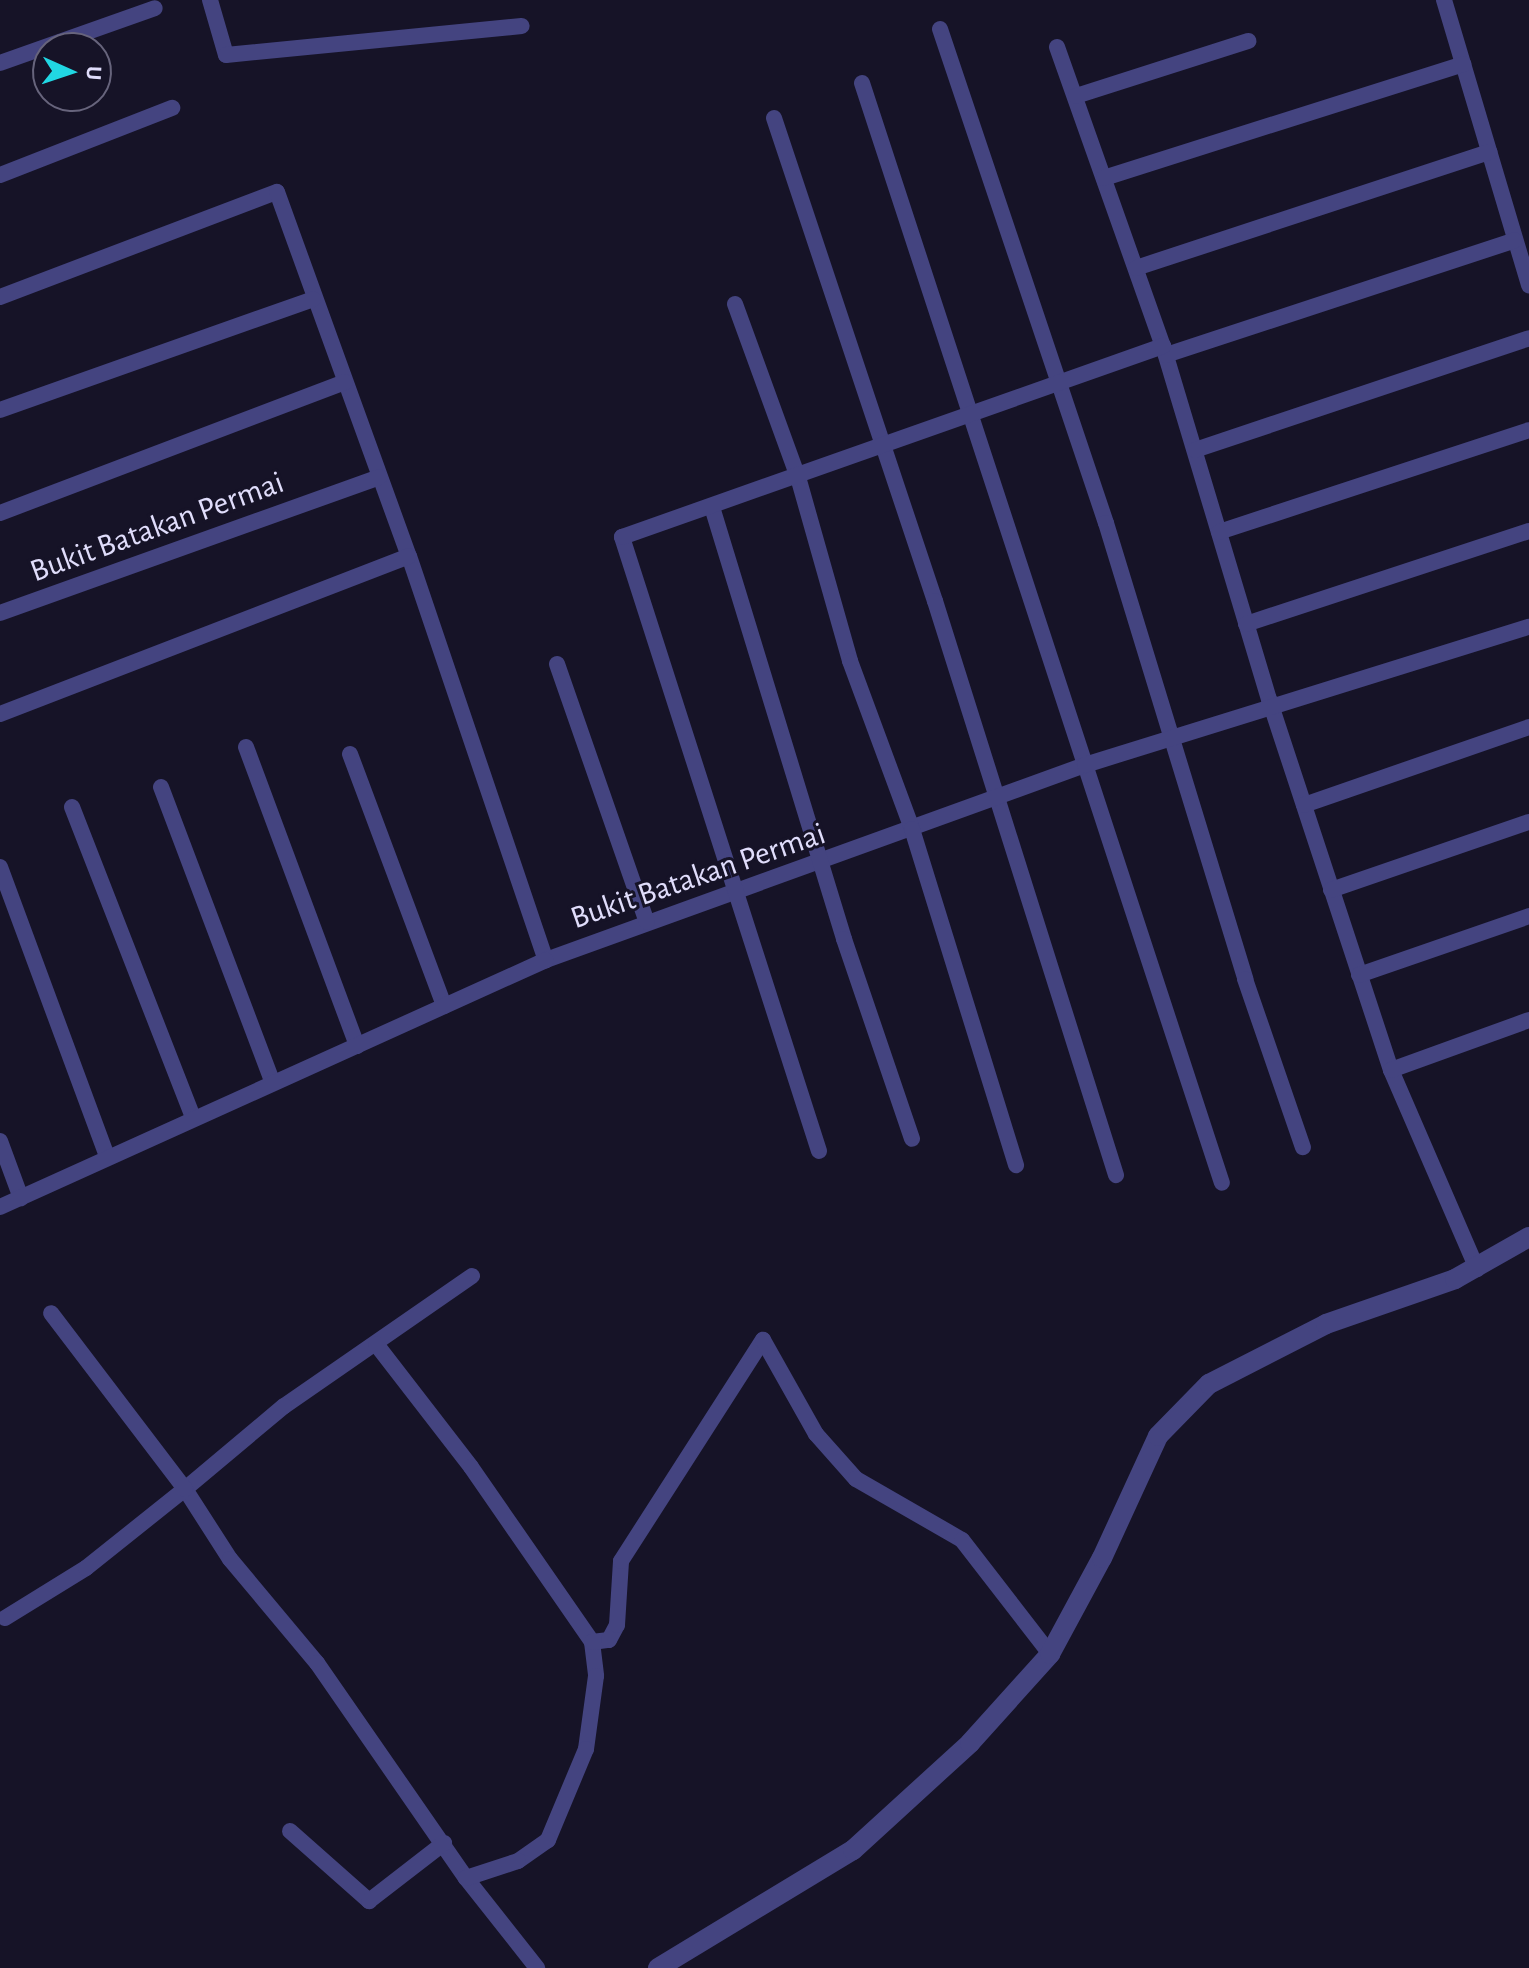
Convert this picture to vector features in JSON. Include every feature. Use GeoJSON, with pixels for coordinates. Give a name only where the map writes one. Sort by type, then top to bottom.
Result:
{"type":"FeatureCollection","features":[{"type":"Feature","properties":{"kind":"street"},"geometry":{"type":"LineString","coordinates":[[210,0],[226,55],[522,26]]}},
{"type":"Feature","properties":{"kind":"street"},"geometry":{"type":"LineString","coordinates":[[1444,0],[1529,286]]}},
{"type":"Feature","properties":{"kind":"street"},"geometry":{"type":"LineString","coordinates":[[0,63],[155,8]]}},
{"type":"Feature","properties":{"kind":"street"},"geometry":{"type":"LineString","coordinates":[[940,29],[1060,386],[1174,738],[1245,979],[1303,1147]]}},
{"type":"Feature","properties":{"kind":"street"},"geometry":{"type":"LineString","coordinates":[[1076,96],[1248,41]]}},
{"type":"Feature","properties":{"kind":"street"},"geometry":{"type":"LineString","coordinates":[[1057,47],[1165,351],[1272,710],[1391,1070],[1477,1269]]}},
{"type":"Feature","properties":{"kind":"street"},"geometry":{"type":"LineString","coordinates":[[1104,178],[1463,64]]}},
{"type":"Feature","properties":{"kind":"street"},"geometry":{"type":"LineString","coordinates":[[862,83],[1222,1183]]}},
{"type":"Feature","properties":{"kind":"street"},"geometry":{"type":"LineString","coordinates":[[0,175],[172,108]]}},
{"type":"Feature","properties":{"kind":"street"},"geometry":{"type":"LineString","coordinates":[[774,118],[1116,1175]]}},
{"type":"Feature","properties":{"kind":"street"},"geometry":{"type":"LineString","coordinates":[[1136,268],[1489,152]]}},
{"type":"Feature","properties":{"kind":"street","name":"Bukit Batakan Permai"},"geometry":{"type":"LineString","coordinates":[[0,297],[277,192],[313,299],[409,556],[546,960],[647,922],[736,894],[1085,765],[1272,710],[1529,627]]}},
{"type":"Feature","properties":{"kind":"street"},"geometry":{"type":"LineString","coordinates":[[819,1151],[622,537],[1165,351],[1515,240]]}},
{"type":"Feature","properties":{"kind":"street"},"geometry":{"type":"LineString","coordinates":[[0,410],[313,299]]}},
{"type":"Feature","properties":{"kind":"street"},"geometry":{"type":"LineString","coordinates":[[735,304],[798,477],[850,661],[912,829],[1016,1165]]}},
{"type":"Feature","properties":{"kind":"street"},"geometry":{"type":"LineString","coordinates":[[1195,450],[1529,338]]}},
{"type":"Feature","properties":{"kind":"street","name":"Bukit Batakan Permai"},"geometry":{"type":"LineString","coordinates":[[0,513],[345,382]]}},
{"type":"Feature","properties":{"kind":"street"},"geometry":{"type":"LineString","coordinates":[[1219,532],[1529,430]]}},
{"type":"Feature","properties":{"kind":"street","name":"Bukit Batakan Permai"},"geometry":{"type":"LineString","coordinates":[[0,613],[379,477]]}},
{"type":"Feature","properties":{"kind":"street"},"geometry":{"type":"LineString","coordinates":[[712,507],[912,1139]]}},
{"type":"Feature","properties":{"kind":"street"},"geometry":{"type":"LineString","coordinates":[[1246,624],[1529,531]]}},
{"type":"Feature","properties":{"kind":"street"},"geometry":{"type":"LineString","coordinates":[[0,714],[409,556]]}},
{"type":"Feature","properties":{"kind":"street"},"geometry":{"type":"LineString","coordinates":[[557,664],[647,922]]}},
{"type":"Feature","properties":{"kind":"street"},"geometry":{"type":"LineString","coordinates":[[1304,805],[1529,727]]}},
{"type":"Feature","properties":{"kind":"street"},"geometry":{"type":"LineString","coordinates":[[246,747],[357,1046]]}},
{"type":"Feature","properties":{"kind":"street"},"geometry":{"type":"LineString","coordinates":[[350,754],[444,1006]]}},
{"type":"Feature","properties":{"kind":"street"},"geometry":{"type":"LineString","coordinates":[[161,787],[273,1083]]}},
{"type":"Feature","properties":{"kind":"street"},"geometry":{"type":"LineString","coordinates":[[72,807],[193,1118]]}},
{"type":"Feature","properties":{"kind":"street"},"geometry":{"type":"LineString","coordinates":[[1331,890],[1529,822]]}},
{"type":"Feature","properties":{"kind":"street"},"geometry":{"type":"LineString","coordinates":[[0,867],[107,1157]]}},
{"type":"Feature","properties":{"kind":"street"},"geometry":{"type":"LineString","coordinates":[[1359,975],[1529,916]]}},
{"type":"Feature","properties":{"kind":"street"},"geometry":{"type":"LineString","coordinates":[[0,1207],[546,960]]}},
{"type":"Feature","properties":{"kind":"street"},"geometry":{"type":"LineString","coordinates":[[1391,1070],[1529,1020]]}},
{"type":"Feature","properties":{"kind":"street"},"geometry":{"type":"LineString","coordinates":[[0,1141],[21,1198]]}},
{"type":"Feature","properties":{"kind":"street"},"geometry":{"type":"LineString","coordinates":[[658,1968],[853,1850],[936,1778],[1050,1654],[1102,1558],[1135,1476],[1158,1436],[1209,1384],[1315,1329],[1395,1304],[1477,1269],[1529,1237]]}},
{"type":"Feature","properties":{"kind":"street"},"geometry":{"type":"LineString","coordinates":[[5,1618],[86,1568],[284,1406],[472,1276]]}},
{"type":"Feature","properties":{"kind":"street"},"geometry":{"type":"LineString","coordinates":[[51,1313],[185,1489],[230,1559],[317,1663],[523,1961],[537,1968]]}},
{"type":"Feature","properties":{"kind":"street"},"geometry":{"type":"LineString","coordinates":[[592,1642],[609,1640],[617,1625],[621,1561],[763,1340],[816,1434],[856,1479],[962,1540],[1050,1654]]}},
{"type":"Feature","properties":{"kind":"street"},"geometry":{"type":"LineString","coordinates":[[376,1344],[471,1467],[592,1642],[596,1676],[586,1749],[548,1840],[518,1861],[466,1878]]}},
{"type":"Feature","properties":{"kind":"street"},"geometry":{"type":"LineString","coordinates":[[290,1831],[369,1901],[444,1843]]}}]}
